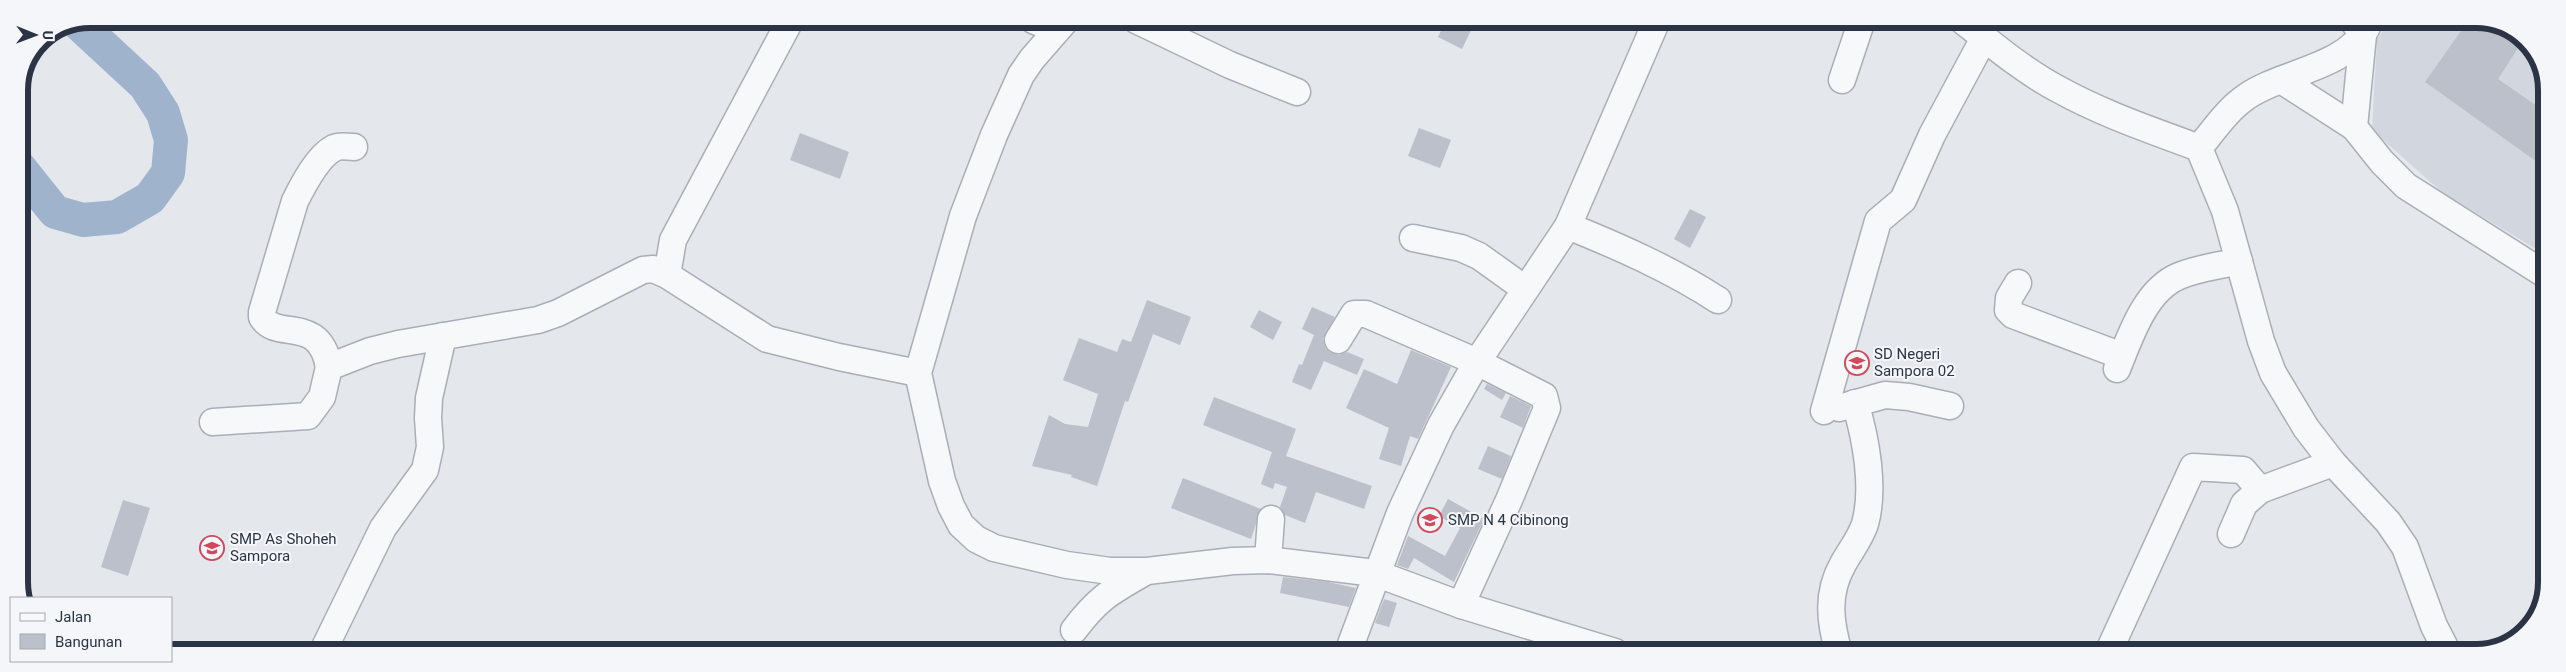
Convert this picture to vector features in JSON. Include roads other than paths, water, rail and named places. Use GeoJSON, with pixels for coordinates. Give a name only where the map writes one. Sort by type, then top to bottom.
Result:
{"type":"FeatureCollection","features":[{"type":"Feature","properties":{"kind":"street"},"geometry":{"type":"LineString","coordinates":[[667,275],[673,240],[786,28]]}},
{"type":"Feature","properties":{"kind":"street"},"geometry":{"type":"LineString","coordinates":[[1059,28],[1032,59],[1021,75],[994,135],[963,216],[918,373],[942,481],[951,506],[961,525],[976,539],[994,548],[1110,571],[1147,571],[1233,561],[1268,560],[1376,573],[1461,605],[1589,644]]}},
{"type":"Feature","properties":{"kind":"street"},"geometry":{"type":"LineString","coordinates":[[1153,28],[1230,65],[1297,92]]}},
{"type":"Feature","properties":{"kind":"street"},"geometry":{"type":"LineString","coordinates":[[1351,644],[1376,573],[1426,456],[1477,362],[1568,226],[1654,28]]}},
{"type":"Feature","properties":{"kind":"street"},"geometry":{"type":"LineString","coordinates":[[1842,80],[1859,28]]}},
{"type":"Feature","properties":{"kind":"street"},"geometry":{"type":"LineString","coordinates":[[1972,28],[2057,89],[2120,118],[2199,148],[2225,211],[2261,341],[2273,373],[2296,413],[2333,463],[2388,522],[2405,547],[2434,626],[2443,644]]}},
{"type":"Feature","properties":{"kind":"street"},"geometry":{"type":"LineString","coordinates":[[2199,148],[2230,110],[2246,97],[2344,52],[2361,28]]}},
{"type":"Feature","properties":{"kind":"street"},"geometry":{"type":"LineString","coordinates":[[2354,127],[2362,28]]}},
{"type":"Feature","properties":{"kind":"street"},"geometry":{"type":"LineString","coordinates":[[1950,406],[1896,395],[1873,397],[1816,413],[1878,222],[1902,200],[1932,135],[1984,38]]}},
{"type":"Feature","properties":{"kind":"street"},"geometry":{"type":"LineString","coordinates":[[2281,80],[2354,127],[2382,162],[2406,186],[2538,270]]}},
{"type":"Feature","properties":{"kind":"street"},"geometry":{"type":"LineString","coordinates":[[213,422],[308,416],[322,397],[329,367],[327,354],[321,344],[312,335],[269,324],[264,321],[262,312],[295,201],[303,184],[330,151],[341,146],[354,147]]}},
{"type":"Feature","properties":{"kind":"street"},"geometry":{"type":"LineString","coordinates":[[1568,226],[1647,259],[1682,276],[1718,300]]}},
{"type":"Feature","properties":{"kind":"street"},"geometry":{"type":"LineString","coordinates":[[1413,238],[1462,248],[1479,256],[1525,289]]}},
{"type":"Feature","properties":{"kind":"street"},"geometry":{"type":"LineString","coordinates":[[2018,283],[2007,304],[2008,310],[2013,315],[2119,363],[2149,300],[2162,286],[2178,276],[2239,262]]}},
{"type":"Feature","properties":{"kind":"street"},"geometry":{"type":"LineString","coordinates":[[329,367],[370,351],[538,320],[558,313],[643,270],[653,269],[667,275],[768,339],[839,357],[918,373]]}},
{"type":"Feature","properties":{"kind":"street"},"geometry":{"type":"LineString","coordinates":[[1338,340],[1350,319],[1359,313],[1477,362],[1544,396],[1547,408],[1509,500],[1461,605]]}},
{"type":"Feature","properties":{"kind":"street"},"geometry":{"type":"LineString","coordinates":[[326,644],[383,528],[425,470],[430,448],[429,398],[444,336]]}},
{"type":"Feature","properties":{"kind":"street"},"geometry":{"type":"LineString","coordinates":[[1836,644],[1831,626],[1830,602],[1834,583],[1842,564],[1858,540],[1865,524],[1868,504],[1868,464],[1862,426],[1855,403]]}},
{"type":"Feature","properties":{"kind":"street"},"geometry":{"type":"LineString","coordinates":[[2231,534],[2244,504],[2260,490],[2333,463]]}},
{"type":"Feature","properties":{"kind":"street"},"geometry":{"type":"LineString","coordinates":[[2112,644],[2193,467],[2243,470],[2260,490]]}},
{"type":"Feature","properties":{"kind":"street"},"geometry":{"type":"LineString","coordinates":[[1268,560],[1271,519]]}},
{"type":"Feature","properties":{"kind":"street"},"geometry":{"type":"LineString","coordinates":[[1074,630],[1092,606],[1103,596],[1147,571]]}},
{"type":"Feature","properties":{"kind":"waterway"},"geometry":{"type":"LineString","coordinates":[[28,178],[55,212],[83,220],[117,217],[150,198],[168,173],[171,140],[163,113],[145,85],[84,28]]}},
{"type":"Feature","properties":{"kind":"place","name":"SD Negeri Sampora 02"},"geometry":{"type":"Point","coordinates":[1857,363]}},
{"type":"Feature","properties":{"kind":"place","name":"SMP N 4 Cibinong"},"geometry":{"type":"Point","coordinates":[1430,520]}},
{"type":"Feature","properties":{"kind":"place","name":"SMP As Shoheh Sampora"},"geometry":{"type":"Point","coordinates":[212,548]}}]}
